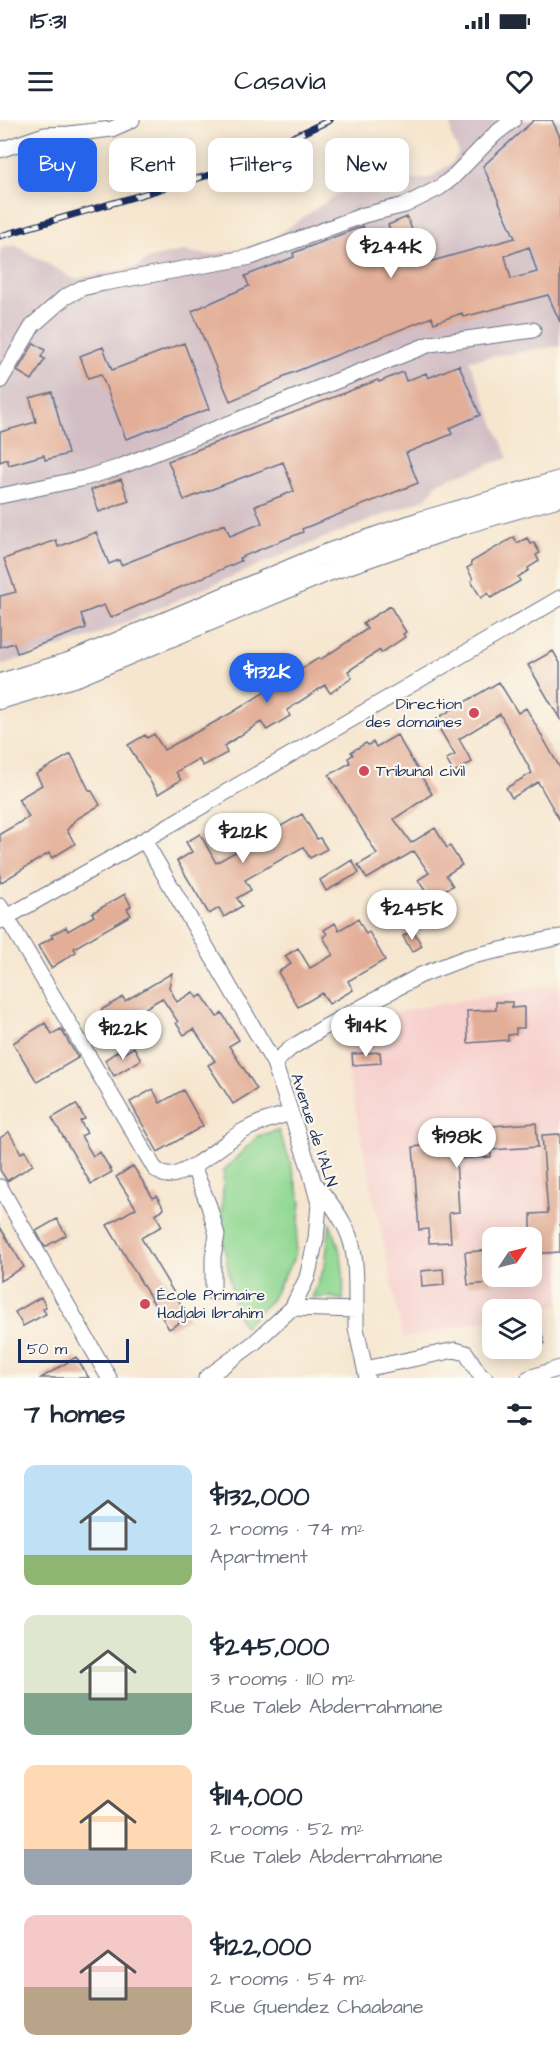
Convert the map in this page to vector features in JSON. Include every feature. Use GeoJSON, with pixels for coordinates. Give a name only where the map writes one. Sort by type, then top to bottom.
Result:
{"type":"FeatureCollection","features":[{"type":"Feature","properties":{"kind":"main road"},"geometry":{"type":"LineString","coordinates":[[0,683],[72,661],[322,555],[420,521],[560,480]]}},
{"type":"Feature","properties":{"kind":"main road"},"geometry":{"type":"LineString","coordinates":[[0,700],[77,677],[358,561],[466,524],[560,497]]}},
{"type":"Feature","properties":{"kind":"street"},"geometry":{"type":"LineString","coordinates":[[44,135],[54,120]]}},
{"type":"Feature","properties":{"kind":"street"},"geometry":{"type":"LineString","coordinates":[[0,150],[44,135],[112,129],[132,120]]}},
{"type":"Feature","properties":{"kind":"street"},"geometry":{"type":"LineString","coordinates":[[0,381],[33,325],[65,297],[82,288],[251,257],[364,216],[405,205],[446,183],[495,134],[513,120]]}},
{"type":"Feature","properties":{"kind":"street"},"geometry":{"type":"LineString","coordinates":[[0,496],[85,478],[117,468],[430,344],[533,330]]}},
{"type":"Feature","properties":{"kind":"street"},"geometry":{"type":"LineString","coordinates":[[291,1113],[259,1122],[193,1166],[169,1176],[155,1169],[2,915],[144,840],[560,598]]}},
{"type":"Feature","properties":{"kind":"street","name":"Avenue de l'ALN"},"geometry":{"type":"LineString","coordinates":[[144,840],[274,1063],[319,1204],[316,1239],[307,1278],[292,1308],[254,1343],[206,1378]]}},
{"type":"Feature","properties":{"kind":"street"},"geometry":{"type":"LineString","coordinates":[[274,1063],[291,1048],[323,1028],[420,975],[468,957],[560,937]]}},
{"type":"Feature","properties":{"kind":"street"},"geometry":{"type":"LineString","coordinates":[[193,1166],[209,1206],[217,1235],[213,1257],[213,1293]]}},
{"type":"Feature","properties":{"kind":"street"},"geometry":{"type":"LineString","coordinates":[[314,1183],[335,1207],[350,1234],[356,1264],[356,1328],[366,1373],[455,1350],[466,1353],[480,1375],[485,1378]]}},
{"type":"Feature","properties":{"kind":"street"},"geometry":{"type":"LineString","coordinates":[[1,1192],[109,1378]]}},
{"type":"Feature","properties":{"kind":"street"},"geometry":{"type":"LineString","coordinates":[[292,1308],[356,1310]]}},
{"type":"Feature","properties":{"kind":"street"},"geometry":{"type":"LineString","coordinates":[[529,1378],[560,1368]]}},
{"type":"Feature","properties":{"kind":"shaded area"},"geometry":{"type":"Polygon","coordinates":[[[451,120],[560,120],[560,346],[469,360],[508,458],[438,482],[427,498],[289,552],[94,636],[0,665],[0,249],[15,245],[74,279],[137,267],[150,258],[183,251],[208,255],[239,250],[270,240],[343,192],[409,192],[409,179],[430,178],[452,163],[459,152],[451,136],[451,120]]]}},
{"type":"Feature","properties":{"kind":"shaded area"},"geometry":{"type":"Polygon","coordinates":[[[560,984],[560,1304],[542,1308],[542,1299],[482,1299],[482,1321],[403,1338],[341,1039],[401,1011],[560,984]]]}},
{"type":"Feature","properties":{"kind":"green space"},"geometry":{"type":"Polygon","coordinates":[[[278,1130],[289,1158],[301,1202],[295,1256],[271,1300],[244,1326],[236,1314],[221,1229],[224,1170],[258,1136],[278,1130]]]}},
{"type":"Feature","properties":{"kind":"green space"},"geometry":{"type":"Polygon","coordinates":[[[330,1224],[342,1261],[343,1300],[331,1297],[312,1298],[325,1265],[330,1224]]]}},
{"type":"Feature","properties":{"kind":"building"},"geometry":{"type":"Polygon","coordinates":[[[534,120],[552,120],[560,137],[560,322],[548,295],[463,317],[462,313],[434,323],[432,317],[282,377],[282,379],[230,401],[192,311],[249,286],[245,276],[294,257],[293,253],[363,226],[370,243],[392,234],[388,225],[407,217],[425,263],[515,238],[483,166],[534,120]],[[529,247],[505,256],[511,279],[537,272],[529,247]]]}},
{"type":"Feature","properties":{"kind":"building"},"geometry":{"type":"Polygon","coordinates":[[[34,343],[45,350],[41,357],[45,359],[32,380],[17,371],[34,343]]]}},
{"type":"Feature","properties":{"kind":"building"},"geometry":{"type":"Polygon","coordinates":[[[184,343],[209,409],[126,439],[101,374],[88,378],[80,356],[103,347],[112,370],[184,343]]]}},
{"type":"Feature","properties":{"kind":"building"},"geometry":{"type":"Polygon","coordinates":[[[459,365],[480,415],[450,428],[452,434],[406,453],[418,483],[302,529],[303,532],[239,558],[241,561],[110,618],[104,605],[81,614],[86,628],[17,653],[14,643],[0,647],[0,596],[16,592],[4,559],[56,540],[58,547],[96,532],[109,564],[119,560],[121,565],[225,524],[230,536],[262,523],[255,506],[294,491],[283,462],[184,500],[168,461],[378,380],[379,382],[403,372],[406,381],[426,373],[428,378],[459,365]]]}},
{"type":"Feature","properties":{"kind":"building"},"geometry":{"type":"Polygon","coordinates":[[[52,392],[68,454],[45,460],[44,455],[9,465],[7,459],[0,462],[0,432],[36,422],[30,398],[52,392]]]}},
{"type":"Feature","properties":{"kind":"building"},"geometry":{"type":"Polygon","coordinates":[[[121,479],[129,501],[99,512],[91,490],[121,479]]]}},
{"type":"Feature","properties":{"kind":"building"},"geometry":{"type":"Polygon","coordinates":[[[514,537],[517,543],[527,538],[531,544],[534,543],[540,553],[536,555],[539,561],[518,577],[520,581],[491,598],[488,593],[481,598],[471,581],[473,579],[467,568],[472,565],[471,562],[514,537]]]}},
{"type":"Feature","properties":{"kind":"building"},"geometry":{"type":"Polygon","coordinates":[[[390,606],[406,632],[403,634],[405,637],[348,671],[352,678],[330,693],[325,685],[287,710],[290,716],[267,730],[261,722],[224,746],[227,753],[203,766],[198,759],[176,772],[181,780],[158,794],[128,745],[145,735],[147,738],[154,734],[164,750],[233,712],[319,658],[320,660],[367,629],[363,623],[390,606]]]}},
{"type":"Feature","properties":{"kind":"building"},"geometry":{"type":"Polygon","coordinates":[[[553,651],[560,663],[560,719],[528,665],[553,651]]]}},
{"type":"Feature","properties":{"kind":"building"},"geometry":{"type":"Polygon","coordinates":[[[499,682],[518,713],[526,708],[560,768],[560,821],[538,782],[512,798],[506,788],[532,773],[500,714],[459,739],[472,762],[454,773],[446,759],[455,755],[434,720],[499,682]]]}},
{"type":"Feature","properties":{"kind":"building"},"geometry":{"type":"Polygon","coordinates":[[[397,735],[432,794],[394,819],[411,843],[435,828],[447,848],[450,846],[462,865],[446,875],[453,886],[446,889],[448,894],[433,903],[418,880],[429,873],[414,851],[367,879],[358,865],[377,854],[329,775],[350,763],[348,758],[353,755],[351,752],[366,743],[368,745],[373,742],[376,747],[397,735]]]}},
{"type":"Feature","properties":{"kind":"building"},"geometry":{"type":"Polygon","coordinates":[[[71,754],[89,790],[92,791],[100,805],[75,820],[67,830],[75,844],[52,858],[49,853],[0,883],[0,834],[29,817],[18,799],[42,785],[36,774],[71,754]]]}},
{"type":"Feature","properties":{"kind":"building"},"geometry":{"type":"Polygon","coordinates":[[[302,814],[317,839],[320,838],[327,849],[310,858],[303,847],[245,880],[251,890],[237,898],[242,906],[224,917],[219,908],[209,914],[177,861],[192,852],[186,842],[200,834],[216,863],[302,814]]]}},
{"type":"Feature","properties":{"kind":"building"},"geometry":{"type":"Polygon","coordinates":[[[352,860],[359,873],[326,891],[320,880],[352,860]]]}},
{"type":"Feature","properties":{"kind":"building"},"geometry":{"type":"Polygon","coordinates":[[[125,894],[131,906],[127,909],[131,915],[74,948],[76,952],[51,968],[38,946],[53,937],[51,935],[66,927],[68,931],[94,916],[92,913],[125,894]]]}},
{"type":"Feature","properties":{"kind":"building"},"geometry":{"type":"Polygon","coordinates":[[[358,919],[366,934],[369,932],[385,960],[348,981],[353,990],[329,1004],[322,993],[298,1007],[278,972],[291,964],[285,956],[298,948],[310,968],[333,955],[323,937],[327,934],[324,930],[335,923],[339,930],[358,919]]]}},
{"type":"Feature","properties":{"kind":"building"},"geometry":{"type":"Polygon","coordinates":[[[413,930],[422,946],[412,952],[403,936],[413,930]]]}},
{"type":"Feature","properties":{"kind":"building"},"geometry":{"type":"Polygon","coordinates":[[[172,973],[169,987],[177,1002],[193,992],[197,998],[202,995],[217,1017],[222,1013],[239,1040],[229,1046],[257,1089],[233,1104],[208,1065],[215,1061],[194,1029],[184,1035],[162,998],[112,1028],[101,1010],[123,997],[125,1001],[172,973]]]}},
{"type":"Feature","properties":{"kind":"building"},"geometry":{"type":"Polygon","coordinates":[[[496,1002],[512,1002],[512,1008],[524,1007],[524,1028],[516,1028],[516,1034],[508,1035],[508,1040],[468,1043],[467,1011],[496,1010],[496,1002]]]}},
{"type":"Feature","properties":{"kind":"building"},"geometry":{"type":"Polygon","coordinates":[[[45,1023],[52,1034],[61,1029],[78,1058],[37,1082],[13,1043],[45,1023]]]}},
{"type":"Feature","properties":{"kind":"building"},"geometry":{"type":"Polygon","coordinates":[[[134,1047],[141,1060],[114,1076],[105,1060],[118,1051],[121,1055],[134,1047]]]}},
{"type":"Feature","properties":{"kind":"building"},"geometry":{"type":"Polygon","coordinates":[[[380,1052],[381,1063],[353,1065],[352,1054],[380,1052]]]}},
{"type":"Feature","properties":{"kind":"building"},"geometry":{"type":"Polygon","coordinates":[[[153,1089],[160,1103],[183,1090],[203,1126],[158,1152],[130,1102],[153,1089]]]}},
{"type":"Feature","properties":{"kind":"building"},"geometry":{"type":"Polygon","coordinates":[[[76,1104],[85,1119],[80,1121],[87,1133],[81,1136],[93,1156],[100,1152],[112,1172],[91,1184],[52,1118],[76,1104]]]}},
{"type":"Feature","properties":{"kind":"building"},"geometry":{"type":"Polygon","coordinates":[[[536,1123],[538,1147],[491,1150],[491,1157],[456,1159],[459,1212],[449,1213],[451,1242],[429,1243],[428,1229],[419,1230],[413,1147],[431,1145],[431,1130],[536,1123]]]}},
{"type":"Feature","properties":{"kind":"building"},"geometry":{"type":"Polygon","coordinates":[[[9,1132],[21,1153],[25,1151],[33,1165],[7,1181],[0,1170],[0,1138],[9,1132]]]}},
{"type":"Feature","properties":{"kind":"building"},"geometry":{"type":"Polygon","coordinates":[[[560,1134],[560,1252],[542,1253],[542,1227],[531,1227],[531,1214],[548,1213],[542,1135],[560,1134]]]}},
{"type":"Feature","properties":{"kind":"building"},"geometry":{"type":"Polygon","coordinates":[[[133,1166],[153,1198],[157,1196],[164,1209],[155,1214],[162,1226],[141,1238],[189,1318],[169,1329],[107,1225],[136,1208],[116,1177],[133,1166]]]}},
{"type":"Feature","properties":{"kind":"building"},"geometry":{"type":"Polygon","coordinates":[[[57,1219],[66,1235],[45,1247],[36,1231],[57,1219]]]}},
{"type":"Feature","properties":{"kind":"building"},"geometry":{"type":"Polygon","coordinates":[[[0,1227],[24,1267],[0,1281],[0,1227]]]}},
{"type":"Feature","properties":{"kind":"building"},"geometry":{"type":"Polygon","coordinates":[[[482,1251],[482,1284],[468,1285],[465,1252],[482,1251]]]}},
{"type":"Feature","properties":{"kind":"building"},"geometry":{"type":"Polygon","coordinates":[[[443,1269],[444,1285],[422,1287],[421,1271],[443,1269]]]}},
{"type":"Feature","properties":{"kind":"building"},"geometry":{"type":"Polygon","coordinates":[[[41,1297],[46,1307],[43,1309],[46,1314],[23,1326],[15,1312],[41,1297]]]}},
{"type":"Feature","properties":{"kind":"building"},"geometry":{"type":"Polygon","coordinates":[[[76,1357],[89,1378],[41,1378],[76,1357]]]}},
{"type":"Feature","properties":{"kind":"railway"},"geometry":{"type":"LineString","coordinates":[[0,236],[216,173],[330,120]]}},
{"type":"Feature","properties":{"kind":"place","name":"Direction des domaines"},"geometry":{"type":"Point","coordinates":[474,713]}},
{"type":"Feature","properties":{"kind":"place","name":"Tribunal civil"},"geometry":{"type":"Point","coordinates":[364,771]}},
{"type":"Feature","properties":{"kind":"place","name":"École Primaire Hadjabi Ibrahim"},"geometry":{"type":"Point","coordinates":[145,1304]}}]}
